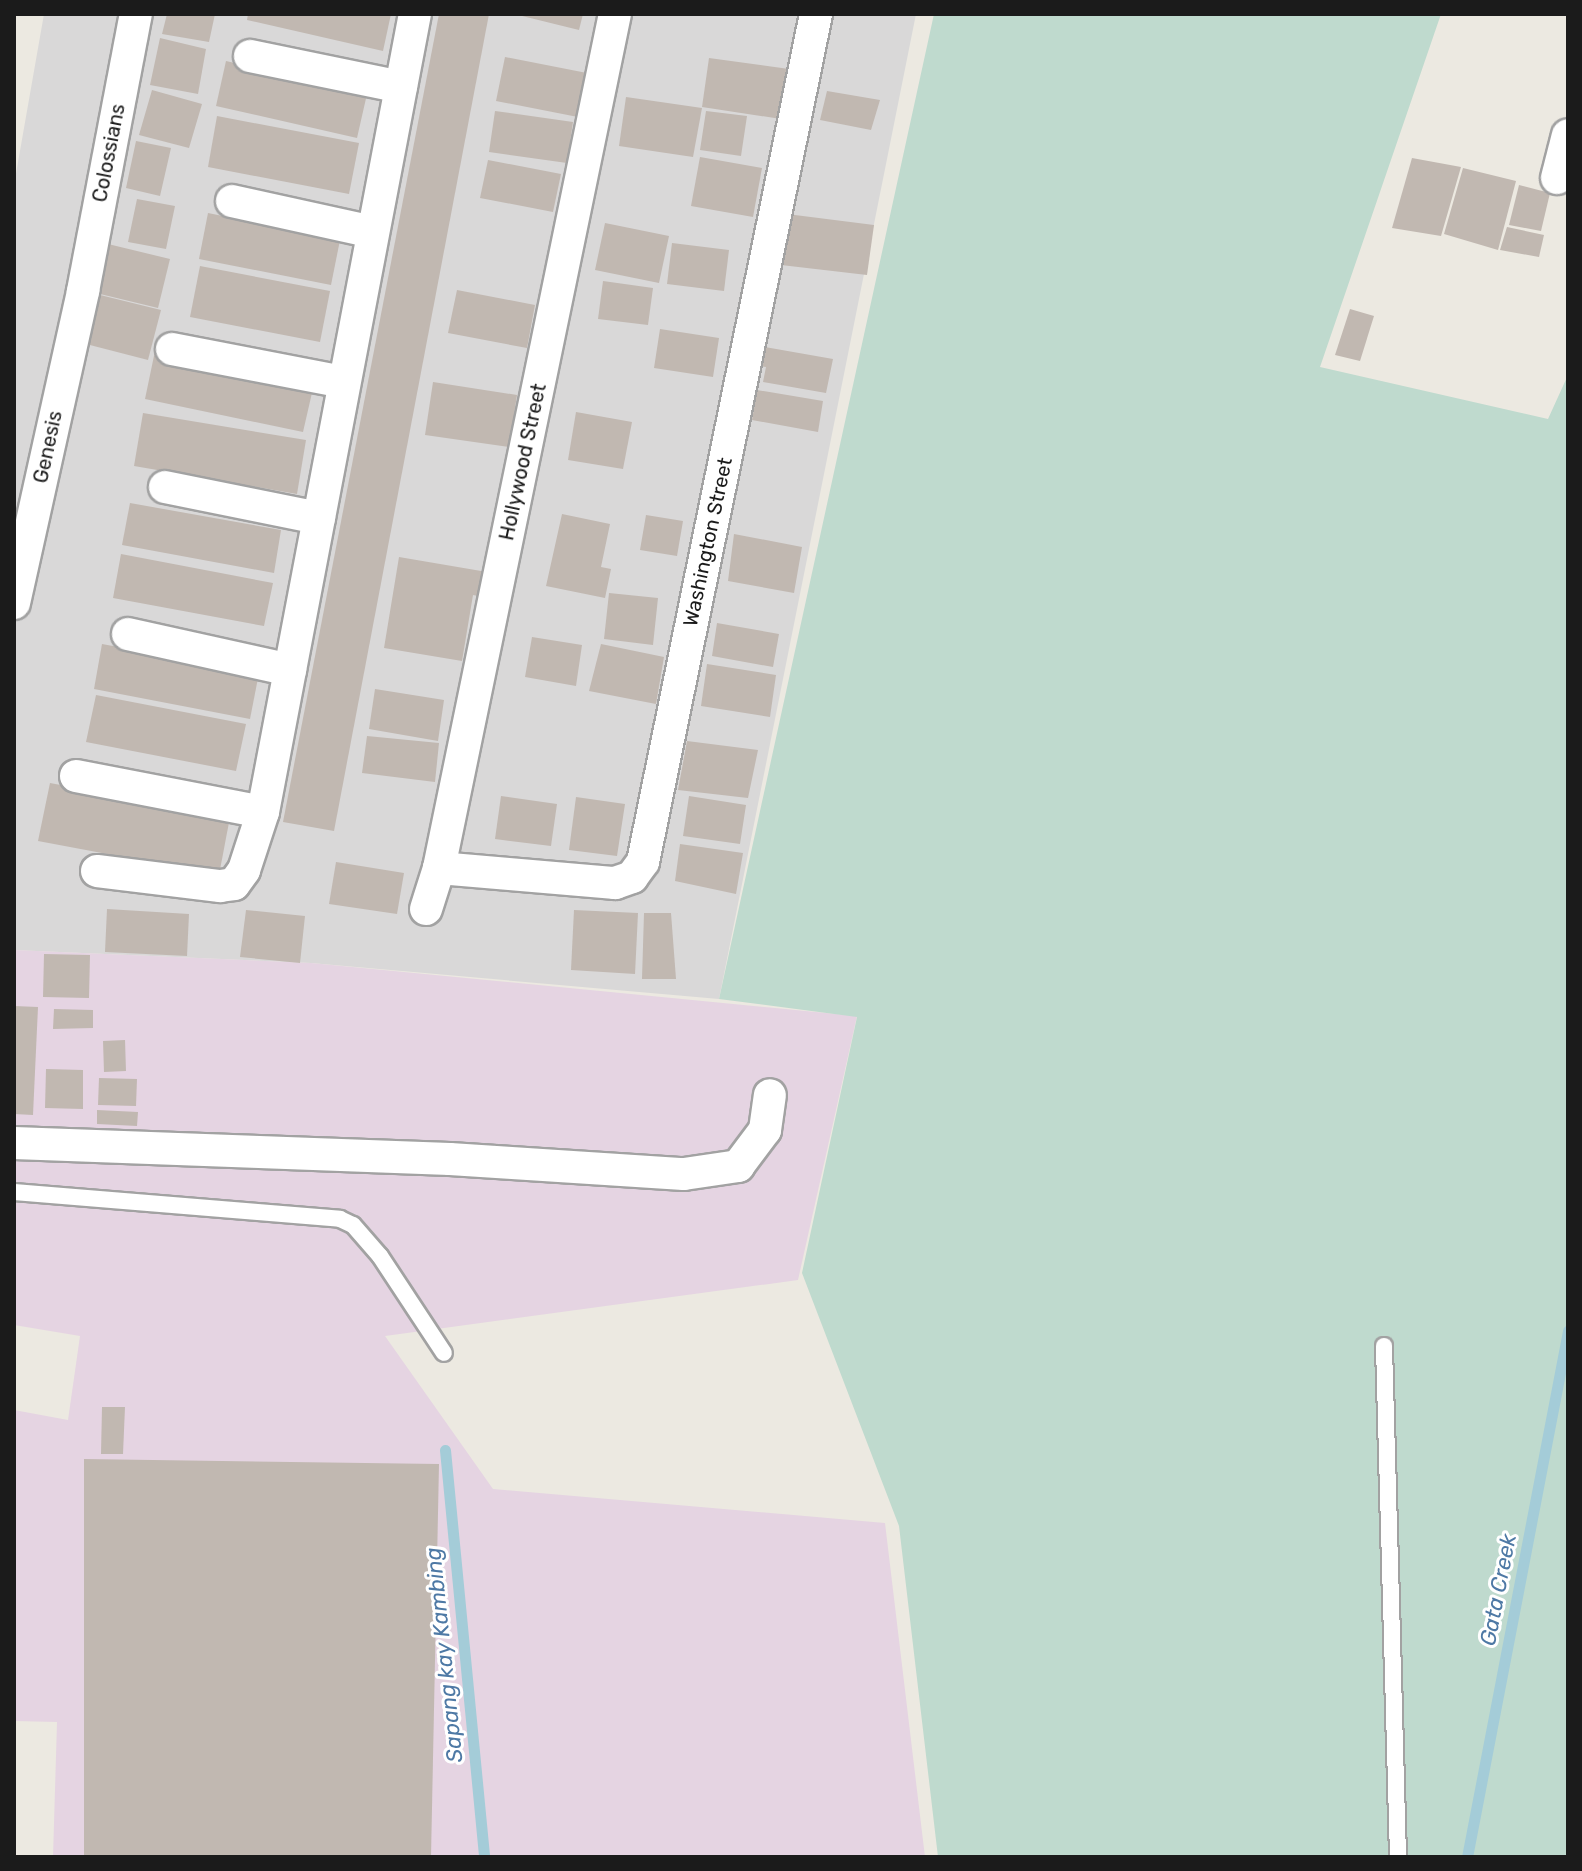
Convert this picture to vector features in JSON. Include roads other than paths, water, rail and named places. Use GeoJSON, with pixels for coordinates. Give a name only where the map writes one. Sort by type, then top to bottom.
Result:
{"type":"FeatureCollection","features":[{"type":"Feature","properties":{"kind":"street","name":"Colossians"},"geometry":{"type":"LineString","coordinates":[[83,291],[136,14]]}},
{"type":"Feature","properties":{"kind":"street"},"geometry":{"type":"LineString","coordinates":[[97,871],[234,884],[244,870],[263,812],[415,14]]}},
{"type":"Feature","properties":{"kind":"street","name":"Hollywood Street"},"geometry":{"type":"LineString","coordinates":[[426,909],[439,868],[615,14]]}},
{"type":"Feature","properties":{"kind":"street","name":"Washington Street"},"geometry":{"type":"LineString","coordinates":[[439,868],[615,883],[632,877],[643,862],[816,14]]}},
{"type":"Feature","properties":{"kind":"street"},"geometry":{"type":"LineString","coordinates":[[250,56],[401,87]]}},
{"type":"Feature","properties":{"kind":"street"},"geometry":{"type":"LineString","coordinates":[[1557,178],[1568,135]]}},
{"type":"Feature","properties":{"kind":"street"},"geometry":{"type":"LineString","coordinates":[[232,201],[373,232]]}},
{"type":"Feature","properties":{"kind":"street","name":"Genesis"},"geometry":{"type":"LineString","coordinates":[[14,603],[83,291]]}},
{"type":"Feature","properties":{"kind":"street"},"geometry":{"type":"LineString","coordinates":[[172,349],[344,382]]}},
{"type":"Feature","properties":{"kind":"street"},"geometry":{"type":"LineString","coordinates":[[165,487],[319,518]]}},
{"type":"Feature","properties":{"kind":"street"},"geometry":{"type":"LineString","coordinates":[[128,634],[290,670]]}},
{"type":"Feature","properties":{"kind":"street"},"geometry":{"type":"LineString","coordinates":[[76,776],[263,812]]}},
{"type":"Feature","properties":{"kind":"street"},"geometry":{"type":"LineString","coordinates":[[14,1143],[450,1159],[684,1174],[738,1166],[765,1130],[770,1095]]}},
{"type":"Feature","properties":{"kind":"lane"},"geometry":{"type":"LineString","coordinates":[[14,1192],[340,1219],[353,1225],[380,1256],[444,1353]]}},
{"type":"Feature","properties":{"kind":"lane"},"geometry":{"type":"LineString","coordinates":[[1384,1346],[1398,1857]]}},
{"type":"Feature","properties":{"kind":"waterway","name":"Gata Creek"},"geometry":{"type":"LineString","coordinates":[[1467,1857],[1568,1331]]}},
{"type":"Feature","properties":{"kind":"waterway","name":"Sapang kay Kambing"},"geometry":{"type":"LineString","coordinates":[[445,1450],[484,1857]]}}]}
